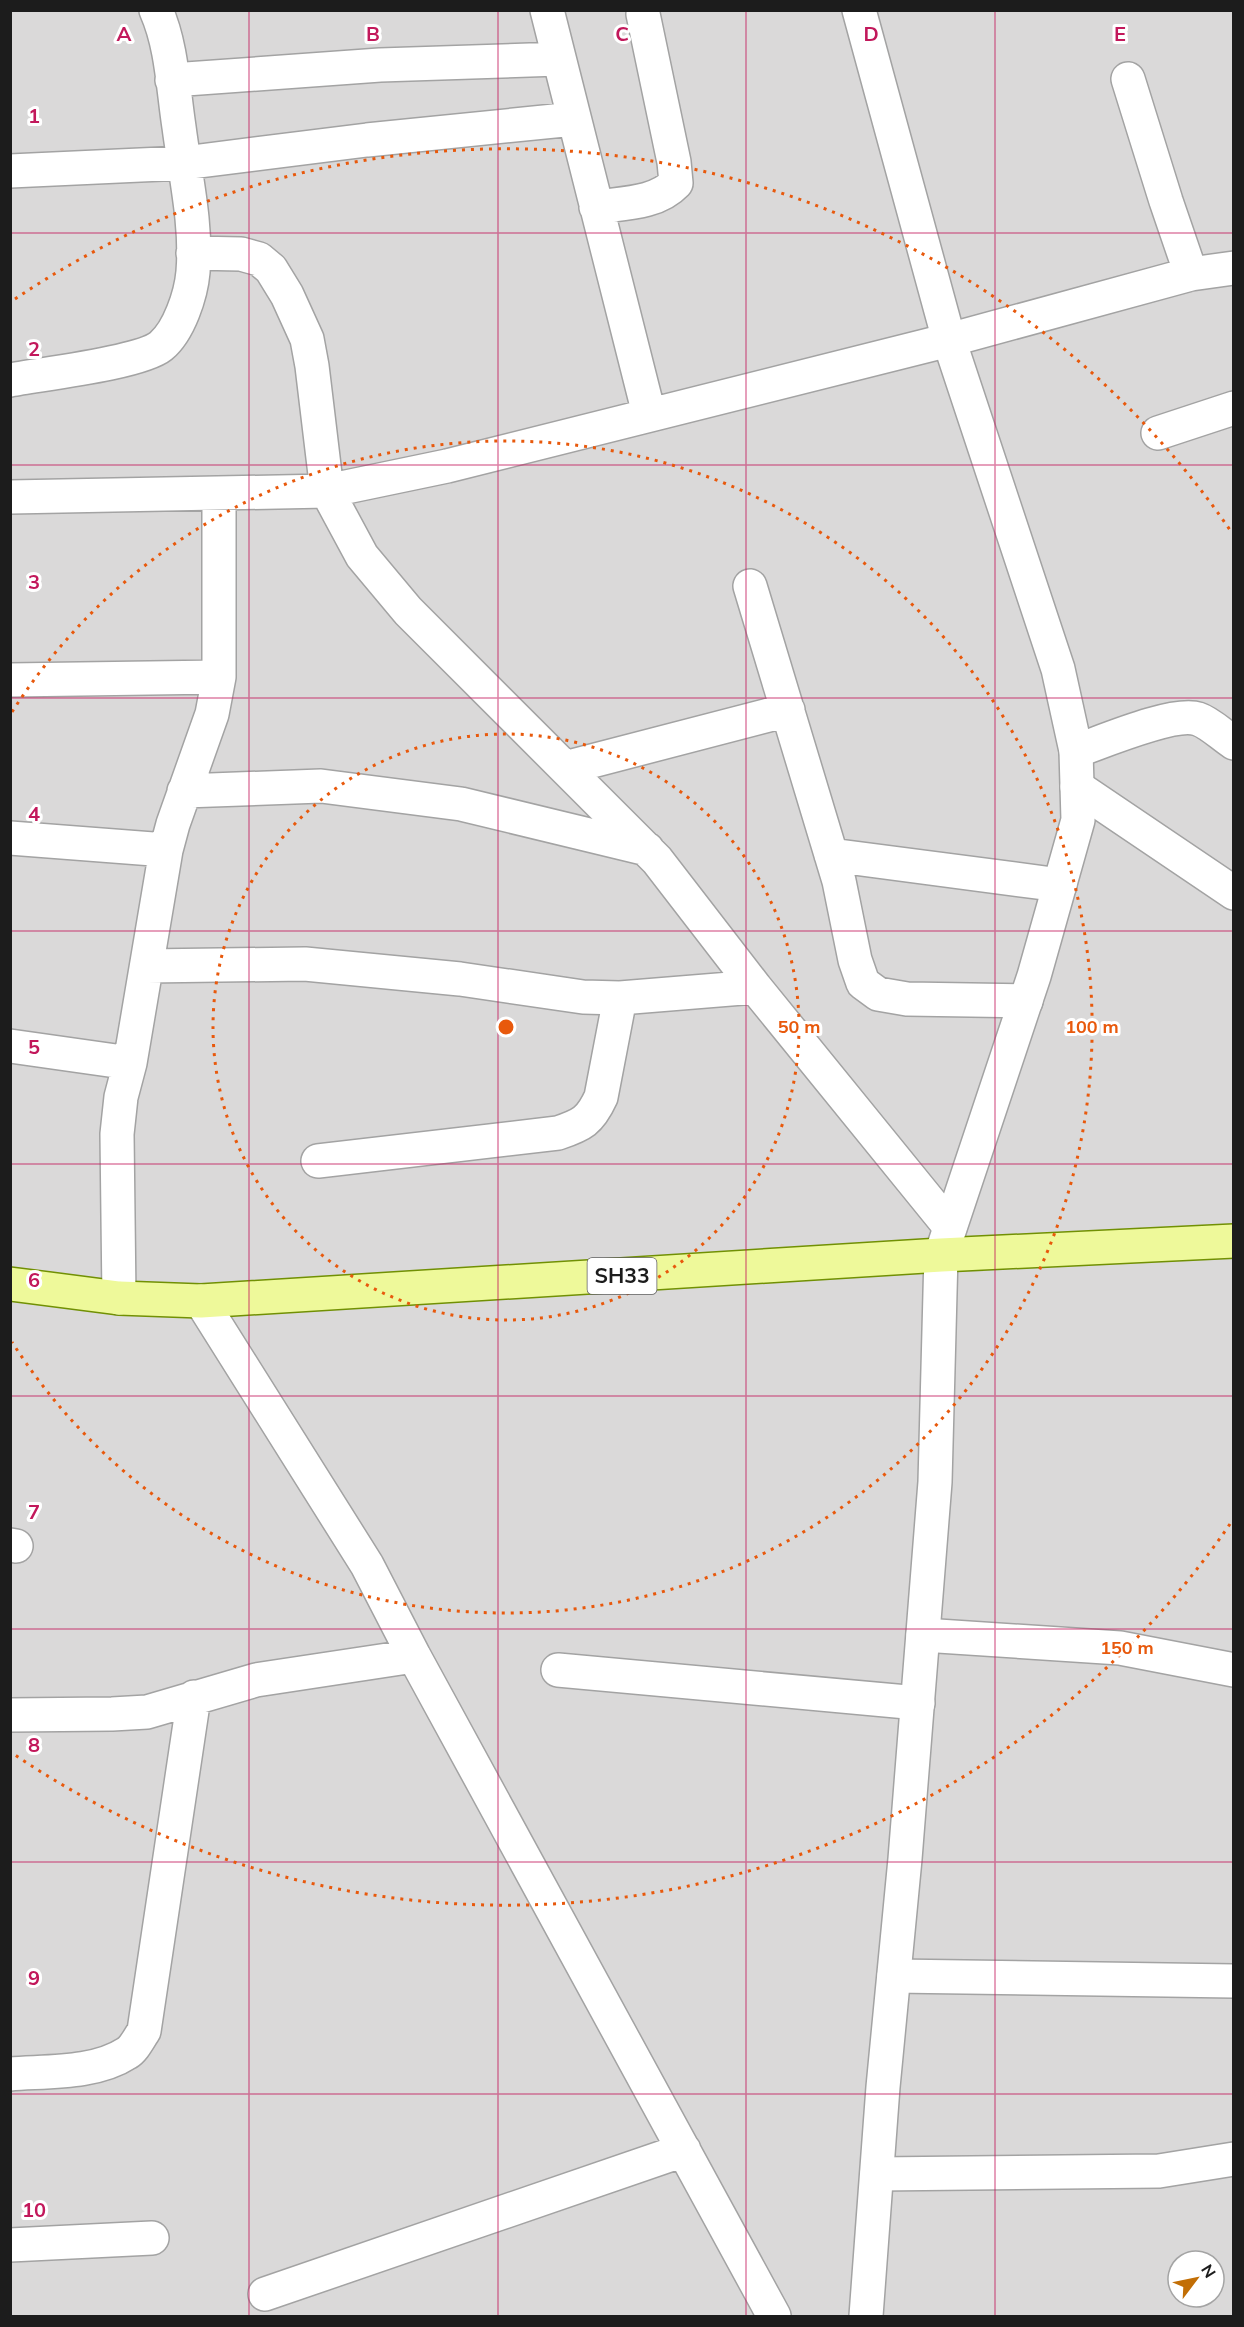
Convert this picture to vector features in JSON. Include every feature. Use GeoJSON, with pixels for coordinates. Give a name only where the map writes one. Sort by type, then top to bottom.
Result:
{"type":"FeatureCollection","features":[{"type":"Feature","properties":{"kind":"main road","name":"SH33"},"geometry":{"type":"LineString","coordinates":[[10,1284],[119,1298],[201,1301],[946,1241],[1233,1241]]}},
{"type":"Feature","properties":{"kind":"street"},"geometry":{"type":"LineString","coordinates":[[10,380],[150,353],[162,346],[174,332],[183,312],[193,273],[191,218],[172,81],[161,23],[156,10]]}},
{"type":"Feature","properties":{"kind":"street"},"geometry":{"type":"LineString","coordinates":[[547,10],[649,414]]}},
{"type":"Feature","properties":{"kind":"street"},"geometry":{"type":"LineString","coordinates":[[859,10],[949,340],[1058,669],[1076,751],[1078,820],[1026,1001],[946,1241],[936,1482],[866,2316]]}},
{"type":"Feature","properties":{"kind":"street"},"geometry":{"type":"LineString","coordinates":[[596,207],[654,198],[667,192],[676,183],[674,162],[643,14]]}},
{"type":"Feature","properties":{"kind":"street"},"geometry":{"type":"LineString","coordinates":[[172,81],[380,65],[559,59]]}},
{"type":"Feature","properties":{"kind":"street"},"geometry":{"type":"LineString","coordinates":[[1128,79],[1191,274]]}},
{"type":"Feature","properties":{"kind":"street"},"geometry":{"type":"LineString","coordinates":[[10,171],[184,163],[367,140],[574,119]]}},
{"type":"Feature","properties":{"kind":"street"},"geometry":{"type":"LineString","coordinates":[[193,254],[241,254],[258,259],[271,269],[287,295],[307,339],[327,491],[362,556],[408,611],[647,849],[718,937],[946,1241]]}},
{"type":"Feature","properties":{"kind":"street"},"geometry":{"type":"LineString","coordinates":[[10,497],[327,491],[447,466],[949,340],[1191,274],[1233,268]]}},
{"type":"Feature","properties":{"kind":"street"},"geometry":{"type":"LineString","coordinates":[[1158,433],[1233,408]]}},
{"type":"Feature","properties":{"kind":"street"},"geometry":{"type":"LineString","coordinates":[[119,1298],[117,1134],[121,1097],[130,1063],[166,850],[184,791],[212,714],[219,677],[219,493]]}},
{"type":"Feature","properties":{"kind":"street"},"geometry":{"type":"LineString","coordinates":[[750,586],[839,881],[855,960],[863,982],[878,994],[907,999],[1026,1001]]}},
{"type":"Feature","properties":{"kind":"street"},"geometry":{"type":"LineString","coordinates":[[10,680],[219,677]]}},
{"type":"Feature","properties":{"kind":"street"},"geometry":{"type":"LineString","coordinates":[[565,768],[788,710]]}},
{"type":"Feature","properties":{"kind":"street"},"geometry":{"type":"LineString","coordinates":[[1076,751],[1162,721],[1183,718],[1198,719],[1233,743]]}},
{"type":"Feature","properties":{"kind":"street"},"geometry":{"type":"LineString","coordinates":[[184,791],[321,786],[461,804],[647,849]]}},
{"type":"Feature","properties":{"kind":"street"},"geometry":{"type":"LineString","coordinates":[[1077,787],[1233,893]]}},
{"type":"Feature","properties":{"kind":"street"},"geometry":{"type":"LineString","coordinates":[[10,838],[166,850]]}},
{"type":"Feature","properties":{"kind":"street"},"geometry":{"type":"LineString","coordinates":[[831,855],[1060,885]]}},
{"type":"Feature","properties":{"kind":"street"},"geometry":{"type":"LineString","coordinates":[[147,966],[305,964],[460,979],[584,998],[620,998],[754,987]]}},
{"type":"Feature","properties":{"kind":"street"},"geometry":{"type":"LineString","coordinates":[[318,1161],[558,1133],[581,1126],[594,1112],[601,1097],[620,998]]}},
{"type":"Feature","properties":{"kind":"street"},"geometry":{"type":"LineString","coordinates":[[10,1046],[130,1063]]}},
{"type":"Feature","properties":{"kind":"street"},"geometry":{"type":"LineString","coordinates":[[201,1301],[367,1565],[414,1656],[774,2316]]}},
{"type":"Feature","properties":{"kind":"street"},"geometry":{"type":"LineString","coordinates":[[923,1635],[1120,1648],[1233,1670]]}},
{"type":"Feature","properties":{"kind":"street"},"geometry":{"type":"LineString","coordinates":[[10,1714],[147,1712],[256,1680],[414,1656]]}},
{"type":"Feature","properties":{"kind":"street"},"geometry":{"type":"LineString","coordinates":[[558,1670],[918,1703]]}},
{"type":"Feature","properties":{"kind":"street"},"geometry":{"type":"LineString","coordinates":[[10,2074],[75,2069],[107,2063],[129,2052],[144,2031],[194,1697]]}},
{"type":"Feature","properties":{"kind":"street"},"geometry":{"type":"LineString","coordinates":[[894,1976],[1233,1981]]}},
{"type":"Feature","properties":{"kind":"street"},"geometry":{"type":"LineString","coordinates":[[265,2294],[684,2150]]}},
{"type":"Feature","properties":{"kind":"street"},"geometry":{"type":"LineString","coordinates":[[877,2174],[1159,2170],[1233,2159]]}},
{"type":"Feature","properties":{"kind":"street"},"geometry":{"type":"LineString","coordinates":[[10,2245],[152,2238]]}},
{"type":"Feature","properties":{"kind":"shaded area"},"geometry":{"type":"Polygon","coordinates":[[[11,11],[1233,11],[1233,2316],[11,2316],[11,11]]]}}]}
